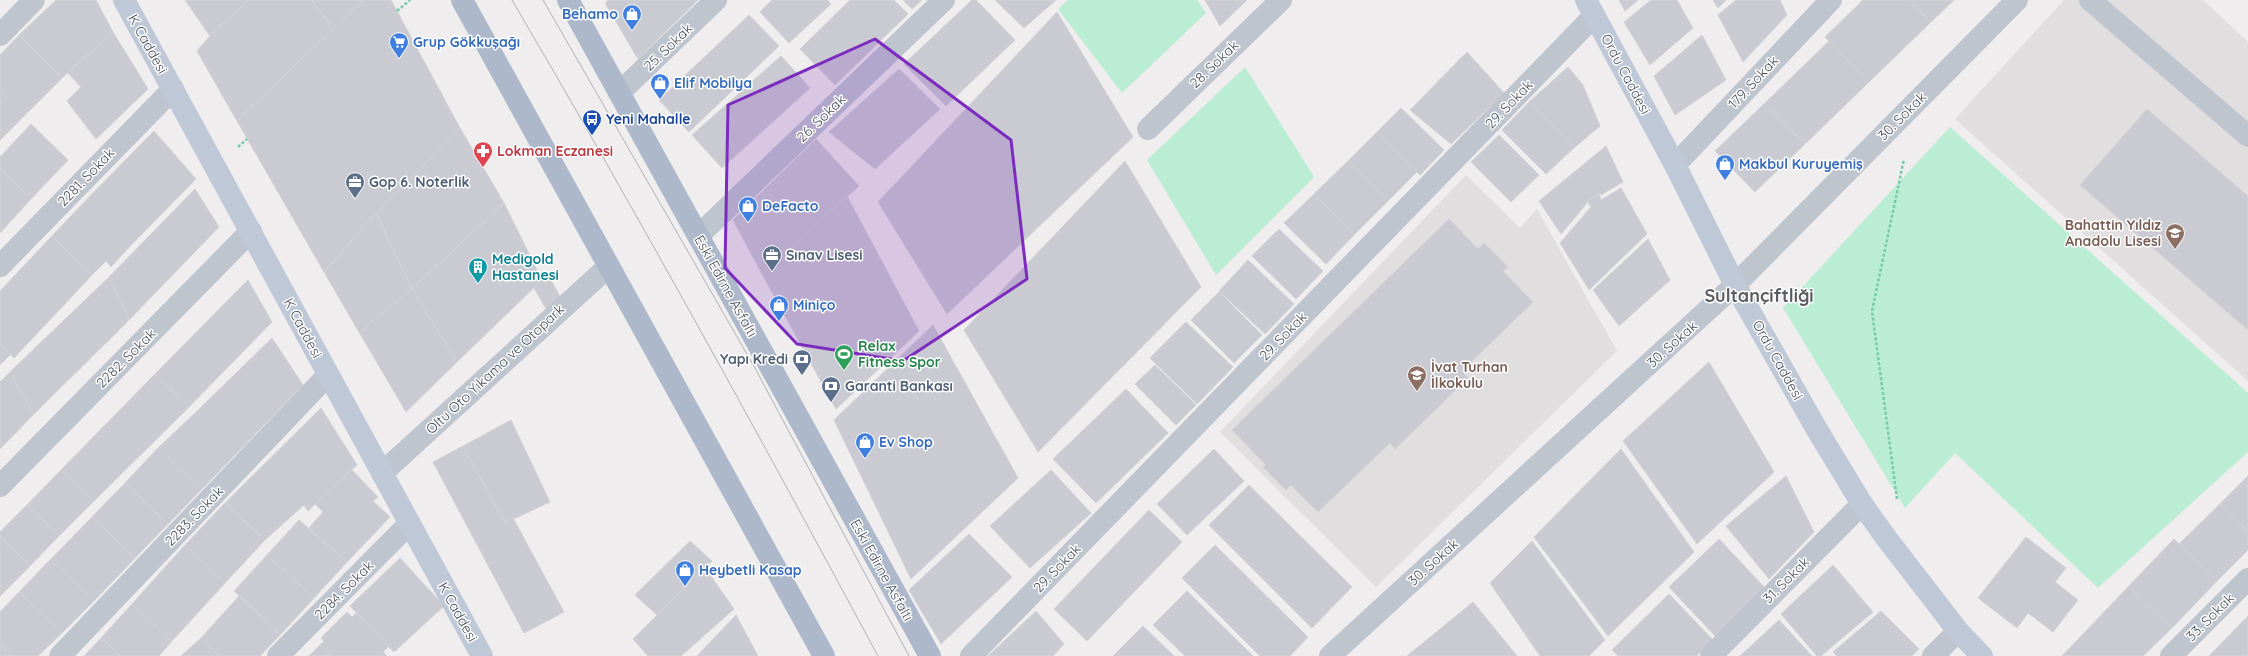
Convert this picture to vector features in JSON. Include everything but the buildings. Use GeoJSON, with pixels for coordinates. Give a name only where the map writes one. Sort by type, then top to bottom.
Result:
{"type":"FeatureCollection","features":[{"type":"Feature","properties":{"kind":"main road","name":"K Caddesi"},"geometry":{"type":"LineString","coordinates":[[124,0],[482,656]]}},
{"type":"Feature","properties":{"kind":"main road"},"geometry":{"type":"LineString","coordinates":[[462,0],[824,656]]}},
{"type":"Feature","properties":{"kind":"main road","name":"Eski Edirne Asfaltı"},"geometry":{"type":"LineString","coordinates":[[568,0],[930,656]]}},
{"type":"Feature","properties":{"kind":"main road","name":"Ordu Caddesi"},"geometry":{"type":"LineString","coordinates":[[1590,8],[1675,165],[1735,285],[1816,428],[1862,504],[1958,631],[1982,656]]}},
{"type":"Feature","properties":{"kind":"street"},"geometry":{"type":"LineString","coordinates":[[0,35],[34,0]]}},
{"type":"Feature","properties":{"kind":"street","name":"25. Sokak"},"geometry":{"type":"LineString","coordinates":[[619,93],[716,0]]}},
{"type":"Feature","properties":{"kind":"street","name":"26. Sokak"},"geometry":{"type":"LineString","coordinates":[[698,236],[944,0]]}},
{"type":"Feature","properties":{"kind":"street","name":"28. Sokak"},"geometry":{"type":"LineString","coordinates":[[1148,129],[1281,0]]}},
{"type":"Feature","properties":{"kind":"street","name":"179. Sokak"},"geometry":{"type":"LineString","coordinates":[[1675,165],[1811,8],[1831,0]]}},
{"type":"Feature","properties":{"kind":"street","name":"30. Sokak"},"geometry":{"type":"LineString","coordinates":[[1330,656],[1735,285],[2017,0]]}},
{"type":"Feature","properties":{"kind":"street"},"geometry":{"type":"LineString","coordinates":[[2090,0],[2248,136]]}},
{"type":"Feature","properties":{"kind":"street","name":"29. Sokak"},"geometry":{"type":"LineString","coordinates":[[971,656],[1590,8]]}},
{"type":"Feature","properties":{"kind":"street","name":"2281. Sokak"},"geometry":{"type":"LineString","coordinates":[[0,266],[173,89]]}},
{"type":"Feature","properties":{"kind":"street","name":"2282. Sokak"},"geometry":{"type":"LineString","coordinates":[[0,486],[251,231]]}},
{"type":"Feature","properties":{"kind":"street","name":"Oltu Oto Yıkama ve Otopark"},"geometry":{"type":"LineString","coordinates":[[382,473],[609,266]]}},
{"type":"Feature","properties":{"kind":"street","name":"2283. Sokak"},"geometry":{"type":"LineString","coordinates":[[60,656],[328,375]]}},
{"type":"Feature","properties":{"kind":"street","name":"31. Sokak"},"geometry":{"type":"LineString","coordinates":[[1711,656],[1862,504]]}},
{"type":"Feature","properties":{"kind":"street","name":"2284. Sokak"},"geometry":{"type":"LineString","coordinates":[[278,656],[409,524]]}},
{"type":"Feature","properties":{"kind":"street","name":"33. Sokak"},"geometry":{"type":"LineString","coordinates":[[2171,656],[2248,579]]}},
{"type":"Feature","properties":{"kind":"street"},"geometry":{"type":"LineString","coordinates":[[1933,656],[1958,631]]}},
{"type":"Feature","properties":{"kind":"path"},"geometry":{"type":"LineString","coordinates":[[397,11],[410,0]]}},
{"type":"Feature","properties":{"kind":"path"},"geometry":{"type":"LineString","coordinates":[[1898,500],[1872,310],[1905,158]]}},
{"type":"Feature","properties":{"kind":"highlighted area"},"geometry":{"type":"Polygon","coordinates":[[[875,39],[1011,140],[1027,279],[903,361],[797,344],[725,268],[728,105],[875,39]]]}},
{"type":"Feature","properties":{"kind":"shaded area","name":"Bahattin Yıldız Anadolu Lisesi"},"geometry":{"type":"Polygon","coordinates":[[[2064,0],[2203,0],[2248,42],[2248,381],[1955,119],[2064,0]]]}},
{"type":"Feature","properties":{"kind":"shaded area","name":"İvat Turhan İlkokulu"},"geometry":{"type":"Polygon","coordinates":[[[1466,175],[1520,228],[1537,209],[1617,351],[1376,587],[1220,432],[1466,175]]]}},
{"type":"Feature","properties":{"kind":"green space"},"geometry":{"type":"Polygon","coordinates":[[[1068,0],[1197,0],[1206,13],[1122,93],[1058,9],[1068,0]]]}},
{"type":"Feature","properties":{"kind":"green space"},"geometry":{"type":"Polygon","coordinates":[[[1245,67],[1314,177],[1216,275],[1147,160],[1245,67]]]}},
{"type":"Feature","properties":{"kind":"green space"},"geometry":{"type":"Polygon","coordinates":[[[1950,127],[2248,393],[2248,452],[2098,588],[1955,453],[1905,508],[1783,308],[1950,127]]]}},
{"type":"Feature","properties":{"kind":"tram line"},"geometry":{"type":"LineString","coordinates":[[512,0],[698,326],[878,656]]}},
{"type":"Feature","properties":{"kind":"tram line"},"geometry":{"type":"LineString","coordinates":[[543,0],[755,368],[909,656]]}},
{"type":"Feature","properties":{"kind":"place","name":"Behamo"},"geometry":{"type":"Point","coordinates":[632,31]}},
{"type":"Feature","properties":{"kind":"place","name":"Grup Gökkuşağı"},"geometry":{"type":"Point","coordinates":[399,59]}},
{"type":"Feature","properties":{"kind":"place","name":"Elif Mobilya"},"geometry":{"type":"Point","coordinates":[660,100]}},
{"type":"Feature","properties":{"kind":"place","name":"Yeni Mahalle"},"geometry":{"type":"Point","coordinates":[592,136]}},
{"type":"Feature","properties":{"kind":"place","name":"Lokman Eczanesi"},"geometry":{"type":"Point","coordinates":[483,168]}},
{"type":"Feature","properties":{"kind":"place","name":"Makbul Kuruyemiş"},"geometry":{"type":"Point","coordinates":[1725,181]}},
{"type":"Feature","properties":{"kind":"place","name":"Gop 6. Noterlik"},"geometry":{"type":"Point","coordinates":[355,199]}},
{"type":"Feature","properties":{"kind":"place","name":"DeFacto"},"geometry":{"type":"Point","coordinates":[748,223]}},
{"type":"Feature","properties":{"kind":"place","name":"Bahattin Yıldız Anadolu Lisesi"},"geometry":{"type":"Point","coordinates":[2175,250]}},
{"type":"Feature","properties":{"kind":"place","name":"Sınav Lisesi"},"geometry":{"type":"Point","coordinates":[772,272]}},
{"type":"Feature","properties":{"kind":"place","name":"Medigold Hastanesi"},"geometry":{"type":"Point","coordinates":[478,284]}},
{"type":"Feature","properties":{"kind":"place","name":"Miniço"},"geometry":{"type":"Point","coordinates":[779,322]}},
{"type":"Feature","properties":{"kind":"place","name":"Relax Fitness Spor"},"geometry":{"type":"Point","coordinates":[844,371]}},
{"type":"Feature","properties":{"kind":"place","name":"Yapı Kredi"},"geometry":{"type":"Point","coordinates":[802,376]}},
{"type":"Feature","properties":{"kind":"place","name":"İvat Turhan İlkokulu"},"geometry":{"type":"Point","coordinates":[1417,392]}},
{"type":"Feature","properties":{"kind":"place","name":"Garanti Bankası"},"geometry":{"type":"Point","coordinates":[831,403]}},
{"type":"Feature","properties":{"kind":"place","name":"Ev Shop"},"geometry":{"type":"Point","coordinates":[865,459]}},
{"type":"Feature","properties":{"kind":"place","name":"Heybetli Kasap"},"geometry":{"type":"Point","coordinates":[685,587]}},
{"type":"Feature","properties":{"kind":"district","name":"Sultançiftliği"},"geometry":{"type":"Point","coordinates":[1759,295]}}]}
